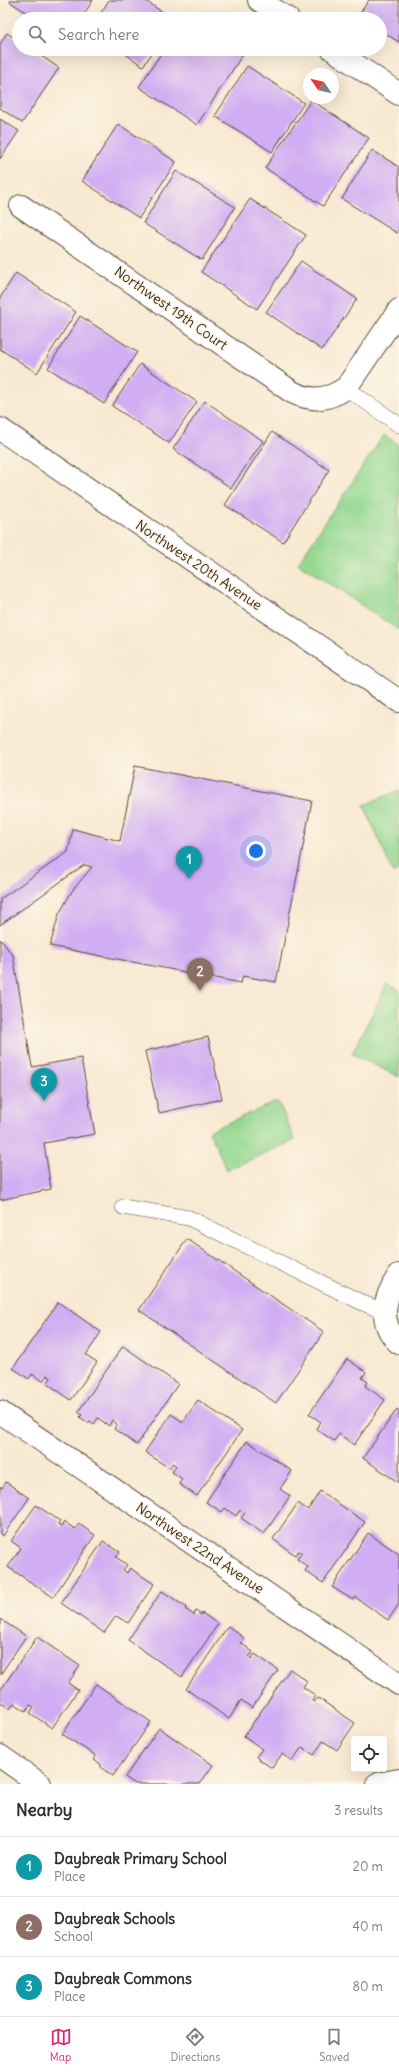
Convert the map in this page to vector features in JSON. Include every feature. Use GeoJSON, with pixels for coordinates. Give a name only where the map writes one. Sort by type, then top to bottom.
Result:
{"type":"FeatureCollection","features":[{"type":"Feature","properties":{"kind":"street"},"geometry":{"type":"LineString","coordinates":[[260,0],[278,12]]}},
{"type":"Feature","properties":{"kind":"street"},"geometry":{"type":"LineString","coordinates":[[342,56],[399,94]]}},
{"type":"Feature","properties":{"kind":"street","name":"Northwest 19th Court"},"geometry":{"type":"LineString","coordinates":[[21,206],[292,392],[302,397],[324,398],[336,395],[346,388]]}},
{"type":"Feature","properties":{"kind":"street"},"geometry":{"type":"LineString","coordinates":[[346,388],[399,310]]}},
{"type":"Feature","properties":{"kind":"street","name":"Northwest 20th Avenue"},"geometry":{"type":"LineString","coordinates":[[0,429],[399,702]]}},
{"type":"Feature","properties":{"kind":"street"},"geometry":{"type":"LineString","coordinates":[[399,1275],[385,1301],[385,1312],[390,1330],[399,1342]]}},
{"type":"Feature","properties":{"kind":"street","name":"Northwest 22nd Avenue"},"geometry":{"type":"LineString","coordinates":[[0,1412],[399,1684]]}},
{"type":"Feature","properties":{"kind":"street"},"geometry":{"type":"LineString","coordinates":[[0,1756],[40,1784]]}},
{"type":"Feature","properties":{"kind":"street"},"geometry":{"type":"LineString","coordinates":[[377,1784],[399,1780]]}},
{"type":"Feature","properties":{"kind":"lane"},"geometry":{"type":"LineString","coordinates":[[346,388],[399,425]]}},
{"type":"Feature","properties":{"kind":"lane"},"geometry":{"type":"LineString","coordinates":[[123,1207],[189,1218],[363,1304],[385,1312]]}},
{"type":"Feature","properties":{"kind":"green space"},"geometry":{"type":"Polygon","coordinates":[[[384,435],[399,445],[399,630],[298,563],[384,435]]]}},
{"type":"Feature","properties":{"kind":"green space"},"geometry":{"type":"Polygon","coordinates":[[[399,790],[399,870],[393,873],[364,805],[399,790]]]}},
{"type":"Feature","properties":{"kind":"green space"},"geometry":{"type":"Polygon","coordinates":[[[387,984],[399,990],[399,1077],[352,1054],[387,984]]]}},
{"type":"Feature","properties":{"kind":"green space"},"geometry":{"type":"Polygon","coordinates":[[[278,1101],[295,1140],[227,1170],[209,1131],[278,1101]]]}},
{"type":"Feature","properties":{"kind":"building"},"geometry":{"type":"Polygon","coordinates":[[[11,0],[93,0],[85,12],[26,12],[10,2],[11,0]]]}},
{"type":"Feature","properties":{"kind":"building"},"geometry":{"type":"Polygon","coordinates":[[[109,0],[144,0],[162,12],[101,12],[109,0]]]}},
{"type":"Feature","properties":{"kind":"building"},"geometry":{"type":"Polygon","coordinates":[[[369,0],[399,0],[399,42],[387,34],[387,12],[361,12],[369,0]]]}},
{"type":"Feature","properties":{"kind":"building"},"geometry":{"type":"Polygon","coordinates":[[[7,33],[12,36],[12,56],[41,56],[59,68],[22,123],[0,108],[0,44],[7,33]]]}},
{"type":"Feature","properties":{"kind":"building"},"geometry":{"type":"Polygon","coordinates":[[[128,56],[150,56],[143,66],[128,56]]]}},
{"type":"Feature","properties":{"kind":"building"},"geometry":{"type":"Polygon","coordinates":[[[159,56],[242,56],[197,125],[139,87],[159,56]]]}},
{"type":"Feature","properties":{"kind":"building"},"geometry":{"type":"Polygon","coordinates":[[[247,66],[303,104],[272,152],[215,116],[247,66]]]}},
{"type":"Feature","properties":{"kind":"building"},"geometry":{"type":"Polygon","coordinates":[[[308,104],[317,104],[369,138],[323,206],[265,168],[308,104]]]}},
{"type":"Feature","properties":{"kind":"building"},"geometry":{"type":"Polygon","coordinates":[[[0,119],[19,131],[0,159],[0,119]]]}},
{"type":"Feature","properties":{"kind":"building"},"geometry":{"type":"Polygon","coordinates":[[[118,124],[176,162],[139,218],[82,181],[118,124]]]}},
{"type":"Feature","properties":{"kind":"building"},"geometry":{"type":"Polygon","coordinates":[[[372,150],[399,167],[399,229],[397,233],[342,199],[372,150]]]}},
{"type":"Feature","properties":{"kind":"building"},"geometry":{"type":"Polygon","coordinates":[[[176,171],[235,207],[202,260],[143,223],[176,171]]]}},
{"type":"Feature","properties":{"kind":"building"},"geometry":{"type":"Polygon","coordinates":[[[250,199],[306,235],[257,309],[201,272],[250,199]]]}},
{"type":"Feature","properties":{"kind":"building"},"geometry":{"type":"Polygon","coordinates":[[[301,261],[357,299],[322,350],[266,312],[301,261]]]}},
{"type":"Feature","properties":{"kind":"building"},"geometry":{"type":"Polygon","coordinates":[[[16,273],[76,312],[37,373],[0,349],[0,298],[16,273]]]}},
{"type":"Feature","properties":{"kind":"building"},"geometry":{"type":"Polygon","coordinates":[[[80,316],[137,352],[104,404],[48,368],[80,316]]]}},
{"type":"Feature","properties":{"kind":"building"},"geometry":{"type":"Polygon","coordinates":[[[140,364],[197,402],[169,443],[112,406],[140,364]]]}},
{"type":"Feature","properties":{"kind":"building"},"geometry":{"type":"Polygon","coordinates":[[[205,401],[263,441],[231,488],[173,449],[205,401]]]}},
{"type":"Feature","properties":{"kind":"building"},"geometry":{"type":"Polygon","coordinates":[[[272,432],[329,470],[283,542],[225,505],[272,432]]]}},
{"type":"Feature","properties":{"kind":"building"},"geometry":{"type":"Polygon","coordinates":[[[135,766],[312,801],[276,982],[243,976],[241,983],[50,946],[59,914],[72,891],[92,867],[84,865],[0,925],[0,899],[68,852],[73,829],[120,841],[135,766]]]}},
{"type":"Feature","properties":{"kind":"building"},"geometry":{"type":"Polygon","coordinates":[[[0,939],[13,955],[32,1067],[81,1058],[95,1134],[44,1143],[51,1189],[0,1200],[0,939]]]}},
{"type":"Feature","properties":{"kind":"building"},"geometry":{"type":"Polygon","coordinates":[[[208,1037],[222,1099],[159,1113],[145,1051],[208,1037]]]}},
{"type":"Feature","properties":{"kind":"building"},"geometry":{"type":"Polygon","coordinates":[[[187,1239],[324,1332],[276,1403],[139,1310],[187,1239]]]}},
{"type":"Feature","properties":{"kind":"building"},"geometry":{"type":"Polygon","coordinates":[[[58,1302],[101,1332],[86,1355],[97,1362],[71,1400],[47,1383],[51,1378],[47,1375],[43,1381],[32,1374],[29,1379],[13,1368],[58,1302]]]}},
{"type":"Feature","properties":{"kind":"building"},"geometry":{"type":"Polygon","coordinates":[[[123,1346],[178,1384],[137,1445],[114,1429],[117,1424],[112,1420],[109,1426],[98,1418],[94,1424],[90,1421],[88,1423],[80,1417],[82,1415],[78,1412],[123,1346]]]}},
{"type":"Feature","properties":{"kind":"building"},"geometry":{"type":"Polygon","coordinates":[[[347,1359],[366,1372],[362,1378],[368,1382],[365,1386],[385,1400],[354,1445],[339,1434],[334,1441],[316,1429],[321,1422],[309,1414],[347,1359]]]}},
{"type":"Feature","properties":{"kind":"building"},"geometry":{"type":"Polygon","coordinates":[[[198,1400],[242,1430],[197,1496],[179,1484],[182,1479],[172,1472],[176,1466],[173,1463],[169,1468],[145,1452],[171,1414],[183,1422],[198,1400]]]}},
{"type":"Feature","properties":{"kind":"building"},"geometry":{"type":"Polygon","coordinates":[[[397,1409],[399,1411],[399,1483],[363,1458],[397,1409]]]}},
{"type":"Feature","properties":{"kind":"building"},"geometry":{"type":"Polygon","coordinates":[[[247,1441],[292,1471],[280,1489],[290,1496],[264,1534],[241,1518],[245,1513],[240,1510],[236,1516],[225,1508],[222,1512],[206,1502],[247,1441]]]}},
{"type":"Feature","properties":{"kind":"building"},"geometry":{"type":"Polygon","coordinates":[[[6,1482],[29,1498],[3,1536],[0,1534],[0,1486],[2,1488],[6,1482]]]}},
{"type":"Feature","properties":{"kind":"building"},"geometry":{"type":"Polygon","coordinates":[[[320,1491],[365,1522],[323,1583],[305,1571],[308,1567],[297,1559],[302,1553],[298,1551],[295,1555],[273,1539],[298,1503],[308,1510],[320,1491]]]}},
{"type":"Feature","properties":{"kind":"building"},"geometry":{"type":"Polygon","coordinates":[[[36,1505],[60,1521],[58,1525],[61,1527],[64,1522],[75,1529],[79,1524],[95,1535],[53,1597],[8,1567],[21,1548],[11,1541],[36,1505]]]}},
{"type":"Feature","properties":{"kind":"building"},"geometry":{"type":"Polygon","coordinates":[[[368,1533],[399,1554],[399,1604],[388,1620],[355,1597],[353,1600],[332,1587],[368,1533]]]}},
{"type":"Feature","properties":{"kind":"building"},"geometry":{"type":"Polygon","coordinates":[[[103,1541],[120,1552],[116,1557],[127,1565],[123,1570],[127,1573],[130,1568],[154,1584],[128,1623],[116,1616],[104,1633],[61,1603],[103,1541]]]}},
{"type":"Feature","properties":{"kind":"building"},"geometry":{"type":"Polygon","coordinates":[[[162,1591],[186,1607],[185,1609],[194,1615],[196,1611],[201,1615],[202,1613],[218,1624],[182,1677],[128,1640],[162,1591]]]}},
{"type":"Feature","properties":{"kind":"building"},"geometry":{"type":"Polygon","coordinates":[[[0,1619],[26,1636],[0,1675],[0,1619]]]}},
{"type":"Feature","properties":{"kind":"building"},"geometry":{"type":"Polygon","coordinates":[[[228,1626],[244,1638],[241,1643],[253,1652],[249,1657],[251,1659],[255,1654],[278,1670],[252,1708],[241,1700],[229,1719],[186,1689],[228,1626]]]}},
{"type":"Feature","properties":{"kind":"building"},"geometry":{"type":"Polygon","coordinates":[[[37,1637],[80,1666],[68,1683],[78,1690],[52,1728],[30,1713],[34,1707],[30,1705],[26,1711],[14,1703],[10,1709],[0,1702],[0,1691],[37,1637]]]}},
{"type":"Feature","properties":{"kind":"building"},"geometry":{"type":"Polygon","coordinates":[[[290,1669],[307,1681],[303,1687],[315,1695],[312,1701],[314,1702],[318,1698],[355,1723],[337,1750],[323,1741],[314,1755],[302,1747],[292,1761],[282,1754],[272,1768],[256,1757],[262,1749],[244,1736],[290,1669]]]}},
{"type":"Feature","properties":{"kind":"building"},"geometry":{"type":"Polygon","coordinates":[[[96,1684],[151,1722],[113,1776],[100,1767],[101,1764],[94,1760],[96,1756],[62,1734],[96,1684]]]}},
{"type":"Feature","properties":{"kind":"building"},"geometry":{"type":"Polygon","coordinates":[[[159,1728],[213,1765],[200,1784],[135,1784],[125,1777],[159,1728]]]}},
{"type":"Feature","properties":{"kind":"place","name":"Daybreak Primary School"},"geometry":{"type":"Point","coordinates":[189,879]}},
{"type":"Feature","properties":{"kind":"place","name":"Daybreak Schools"},"geometry":{"type":"Point","coordinates":[200,991]}},
{"type":"Feature","properties":{"kind":"place","name":"Daybreak Commons"},"geometry":{"type":"Point","coordinates":[44,1101]}}]}
